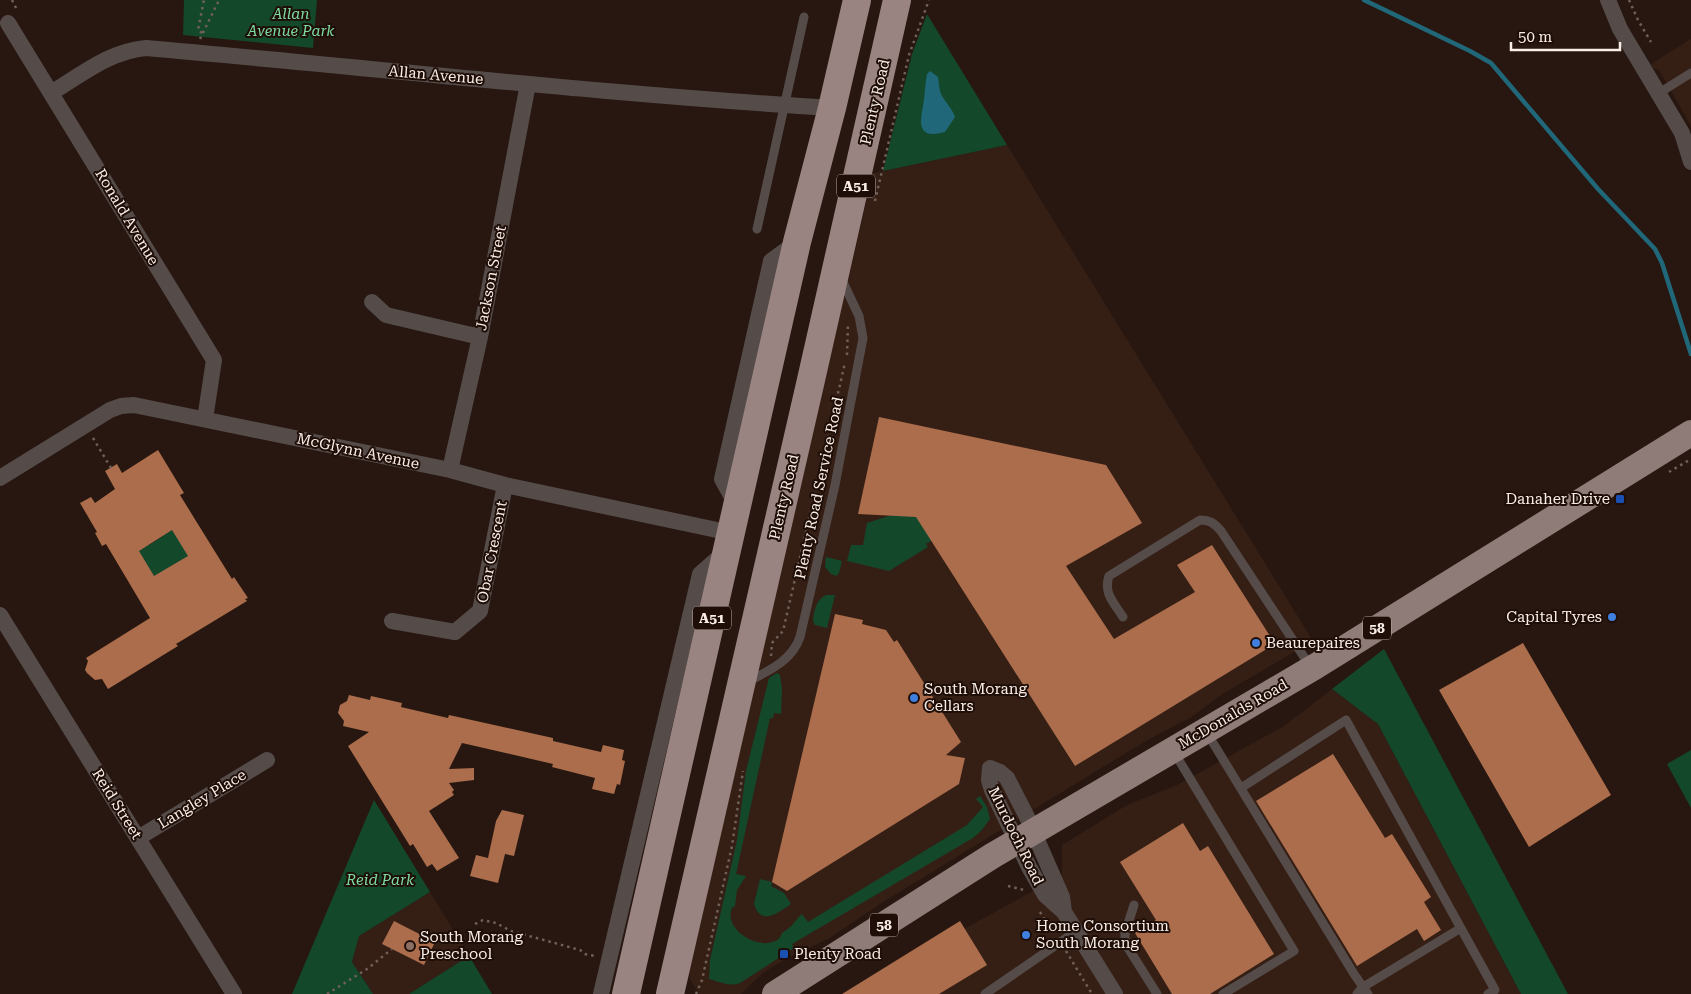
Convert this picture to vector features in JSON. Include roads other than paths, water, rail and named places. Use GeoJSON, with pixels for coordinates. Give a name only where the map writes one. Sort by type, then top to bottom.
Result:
{"type":"FeatureCollection","features":[{"type":"Feature","properties":{"kind":"highway","name":"A51"},"geometry":{"type":"LineString","coordinates":[[626,994],[797,242],[832,108],[857,0]]}},
{"type":"Feature","properties":{"kind":"highway","name":"Plenty Road"},"geometry":{"type":"LineString","coordinates":[[677,988],[740,686],[837,271],[897,0]]}},
{"type":"Feature","properties":{"kind":"highway"},"geometry":{"type":"LineString","coordinates":[[713,613],[755,620]]}},
{"type":"Feature","properties":{"kind":"main road","name":"McDonalds Road"},"geometry":{"type":"LineString","coordinates":[[775,994],[1026,837],[1312,668],[1691,433]]}},
{"type":"Feature","properties":{"kind":"street"},"geometry":{"type":"LineString","coordinates":[[1608,0],[1620,29],[1682,133],[1691,162]]}},
{"type":"Feature","properties":{"kind":"street","name":"Ronald Avenue"},"geometry":{"type":"LineString","coordinates":[[13,18],[51,93],[214,360],[205,419]]}},
{"type":"Feature","properties":{"kind":"street","name":"Allan Avenue"},"geometry":{"type":"LineString","coordinates":[[51,93],[111,56],[131,49],[146,48],[528,84],[832,108]]}},
{"type":"Feature","properties":{"kind":"street","name":"Jackson Street"},"geometry":{"type":"LineString","coordinates":[[450,470],[480,338],[528,84]]}},
{"type":"Feature","properties":{"kind":"street"},"geometry":{"type":"LineString","coordinates":[[372,302],[386,315],[480,338]]}},
{"type":"Feature","properties":{"kind":"street","name":"McGlynn Avenue"},"geometry":{"type":"LineString","coordinates":[[0,478],[110,410],[121,406],[140,405],[450,470],[729,541]]}},
{"type":"Feature","properties":{"kind":"street","name":"Obar Crescent"},"geometry":{"type":"LineString","coordinates":[[392,621],[455,632],[480,611],[505,485]]}},
{"type":"Feature","properties":{"kind":"street"},"geometry":{"type":"LineString","coordinates":[[601,994],[700,574],[729,541]]}},
{"type":"Feature","properties":{"kind":"street","name":"Reid Street"},"geometry":{"type":"LineString","coordinates":[[0,615],[234,994]]}},
{"type":"Feature","properties":{"kind":"street","name":"Langley Place"},"geometry":{"type":"LineString","coordinates":[[138,838],[267,760]]}},
{"type":"Feature","properties":{"kind":"street"},"geometry":{"type":"LineString","coordinates":[[648,794],[680,760]]}},
{"type":"Feature","properties":{"kind":"street","name":"Murdoch Road"},"geometry":{"type":"LineString","coordinates":[[1026,837],[1045,895],[1064,912],[1114,994]]}},
{"type":"Feature","properties":{"kind":"lane"},"geometry":{"type":"LineString","coordinates":[[757,229],[804,17]]}},
{"type":"Feature","properties":{"kind":"lane"},"geometry":{"type":"LineString","coordinates":[[1659,93],[1691,73]]}},
{"type":"Feature","properties":{"kind":"lane","name":"Plenty Road Service Road"},"geometry":{"type":"LineString","coordinates":[[740,686],[780,663],[793,652],[800,637],[835,485],[863,338],[859,316],[837,271]]}},
{"type":"Feature","properties":{"kind":"lane"},"geometry":{"type":"LineString","coordinates":[[1123,617],[1108,594],[1106,585],[1109,576],[1200,520],[1208,520],[1214,523],[1221,531],[1312,668]]}},
{"type":"Feature","properties":{"kind":"lane"},"geometry":{"type":"LineString","coordinates":[[1241,788],[1346,720],[1495,990],[1488,994]]}},
{"type":"Feature","properties":{"kind":"lane"},"geometry":{"type":"LineString","coordinates":[[1205,731],[1363,992],[1461,928]]}},
{"type":"Feature","properties":{"kind":"lane"},"geometry":{"type":"LineString","coordinates":[[1172,750],[1294,951],[1223,994]]}},
{"type":"Feature","properties":{"kind":"lane"},"geometry":{"type":"LineString","coordinates":[[1134,905],[1125,933],[1125,943],[1157,994]]}},
{"type":"Feature","properties":{"kind":"lane"},"geometry":{"type":"LineString","coordinates":[[985,994],[1075,932]]}},
{"type":"Feature","properties":{"kind":"water"},"geometry":{"type":"Polygon","coordinates":[[[930,71],[938,77],[941,94],[955,117],[945,132],[936,134],[926,132],[921,125],[926,78],[930,71]]]}},
{"type":"Feature","properties":{"kind":"waterway"},"geometry":{"type":"LineString","coordinates":[[1364,0],[1491,63],[1598,189],[1655,249],[1662,263],[1691,354]]}},
{"type":"Feature","properties":{"kind":"place","name":"Danaher Drive"},"geometry":{"type":"Point","coordinates":[1620,499]}},
{"type":"Feature","properties":{"kind":"place","name":"Capital Tyres"},"geometry":{"type":"Point","coordinates":[1612,617]}},
{"type":"Feature","properties":{"kind":"place","name":"Beaurepaires"},"geometry":{"type":"Point","coordinates":[1256,643]}},
{"type":"Feature","properties":{"kind":"place","name":"South Morang Cellars"},"geometry":{"type":"Point","coordinates":[914,698]}},
{"type":"Feature","properties":{"kind":"place","name":"Home Consortium South Morang"},"geometry":{"type":"Point","coordinates":[1026,935]}},
{"type":"Feature","properties":{"kind":"place","name":"South Morang Preschool"},"geometry":{"type":"Point","coordinates":[410,946]}},
{"type":"Feature","properties":{"kind":"place","name":"Plenty Road"},"geometry":{"type":"Point","coordinates":[784,954]}},
{"type":"Feature","properties":{"kind":"park label","name":"Allan Avenue Park"},"geometry":{"type":"Point","coordinates":[291,22]}},
{"type":"Feature","properties":{"kind":"park label","name":"Reid Park"},"geometry":{"type":"Point","coordinates":[380,880]}}]}
